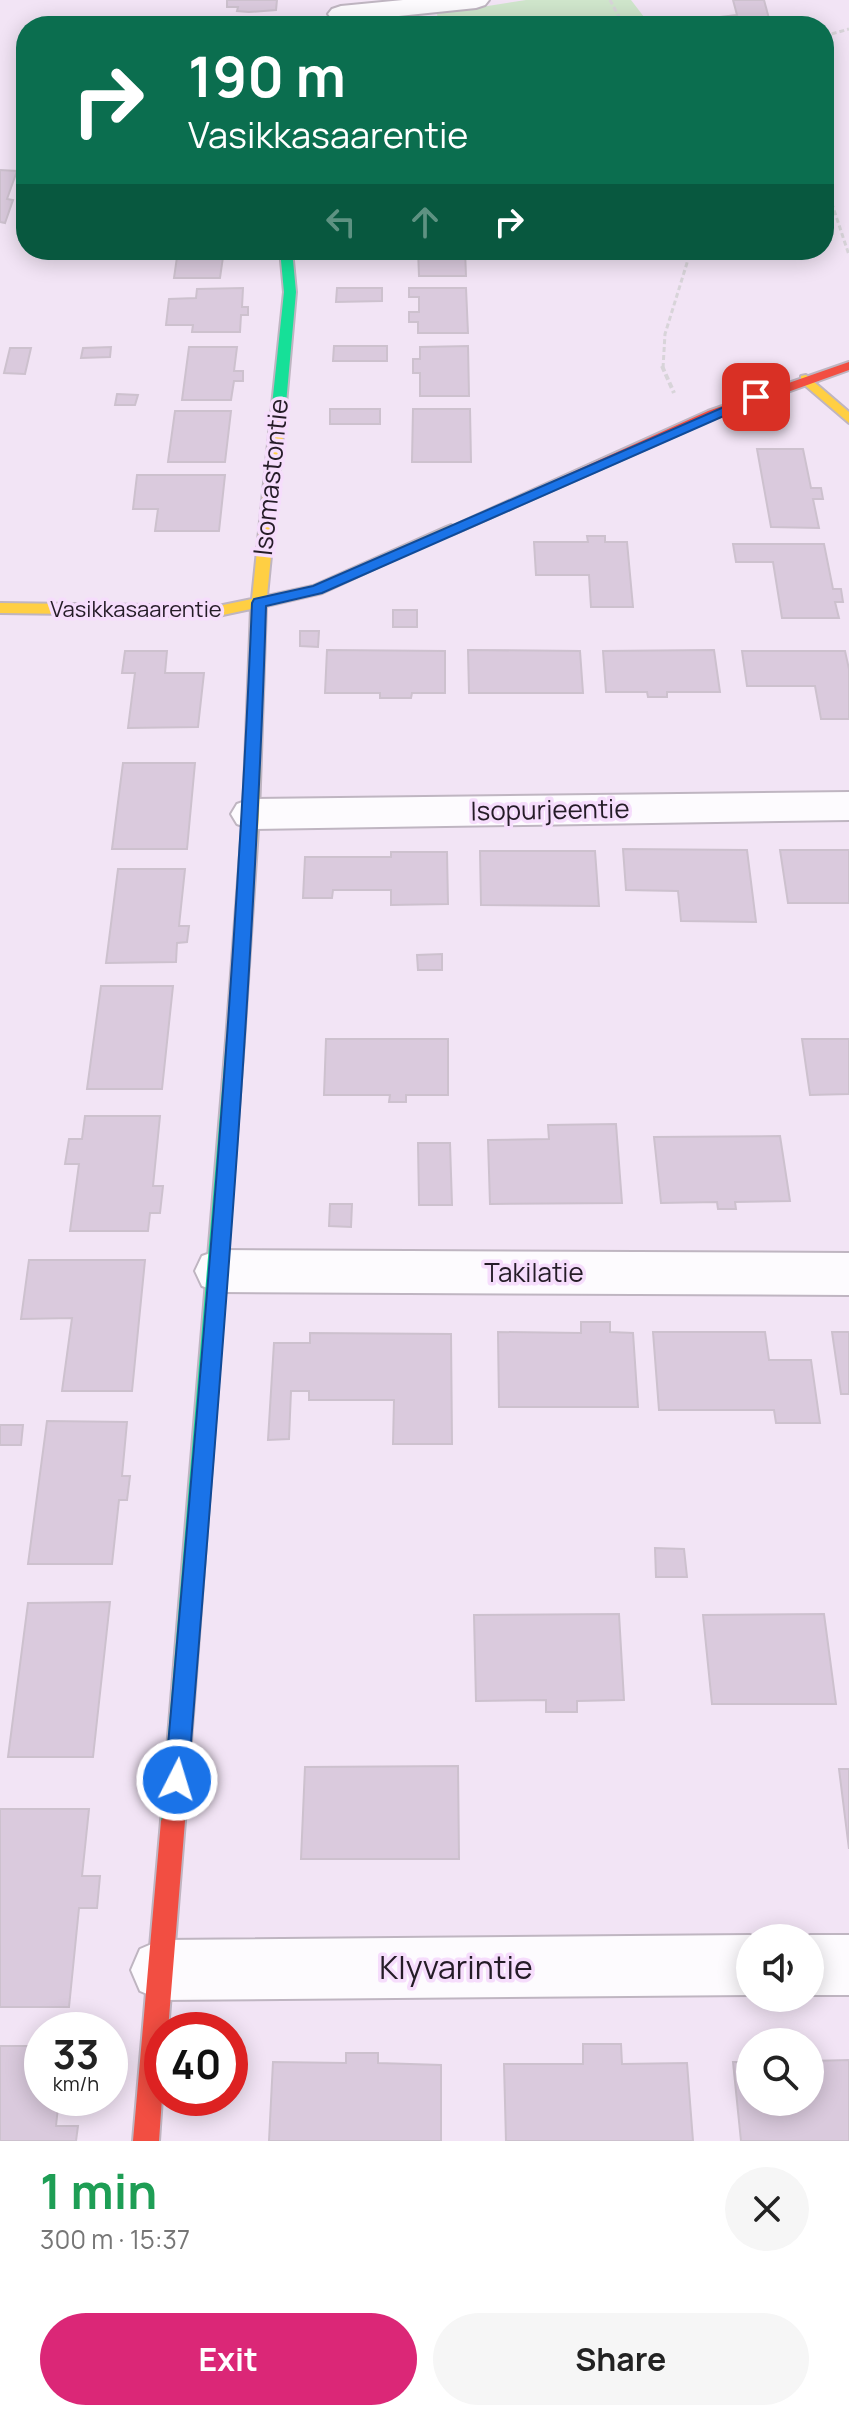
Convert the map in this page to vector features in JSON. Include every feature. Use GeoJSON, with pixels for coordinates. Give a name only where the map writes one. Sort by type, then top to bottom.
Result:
{"type":"FeatureCollection","features":[{"type":"Feature","properties":{"kind":"street"},"geometry":{"type":"LineString","coordinates":[[341,14],[476,0]]}},
{"type":"Feature","properties":{"kind":"street","name":"Isomastontie"},"geometry":{"type":"LineString","coordinates":[[146,2141],[219,1271],[251,814],[259,603],[290,292],[287,260]]}},
{"type":"Feature","properties":{"kind":"street","name":"Vasikkasaarentie"},"geometry":{"type":"LineString","coordinates":[[0,608],[191,613],[317,590],[713,414],[849,366]]}},
{"type":"Feature","properties":{"kind":"street"},"geometry":{"type":"LineString","coordinates":[[806,379],[849,419]]}},
{"type":"Feature","properties":{"kind":"street","name":"Isopurjeentie"},"geometry":{"type":"LineString","coordinates":[[251,814],[849,806]]}},
{"type":"Feature","properties":{"kind":"street","name":"Takilatie"},"geometry":{"type":"LineString","coordinates":[[219,1271],[849,1274]]}},
{"type":"Feature","properties":{"kind":"street","name":"Klyvarintie"},"geometry":{"type":"LineString","coordinates":[[161,1970],[736,1965]]}},
{"type":"Feature","properties":{"kind":"street"},"geometry":{"type":"LineString","coordinates":[[824,1965],[849,1965]]}},
{"type":"Feature","properties":{"kind":"path"},"geometry":{"type":"LineString","coordinates":[[834,210],[849,255]]}},
{"type":"Feature","properties":{"kind":"path"},"geometry":{"type":"LineString","coordinates":[[680,401],[667,383],[660,360],[663,332],[688,260]]}},
{"type":"Feature","properties":{"kind":"green space"},"geometry":{"type":"Polygon","coordinates":[[[526,0],[631,0],[643,16],[437,16],[526,0]]]}},
{"type":"Feature","properties":{"kind":"building"},"geometry":{"type":"Polygon","coordinates":[[[227,0],[277,0],[276,10],[237,11],[238,7],[227,7],[227,0]]]}},
{"type":"Feature","properties":{"kind":"building"},"geometry":{"type":"Polygon","coordinates":[[[733,0],[764,0],[768,16],[728,16],[737,15],[733,0]]]}},
{"type":"Feature","properties":{"kind":"building"},"geometry":{"type":"Polygon","coordinates":[[[0,170],[16,171],[7,199],[13,200],[5,223],[0,222],[0,170]]]}},
{"type":"Feature","properties":{"kind":"building"},"geometry":{"type":"Polygon","coordinates":[[[177,260],[223,260],[220,278],[174,278],[177,260]]]}},
{"type":"Feature","properties":{"kind":"building"},"geometry":{"type":"Polygon","coordinates":[[[418,260],[465,260],[466,276],[419,276],[418,260]]]}},
{"type":"Feature","properties":{"kind":"building"},"geometry":{"type":"Polygon","coordinates":[[[243,288],[242,307],[248,307],[248,315],[241,315],[240,332],[192,332],[193,325],[166,325],[169,299],[196,298],[197,289],[243,288]]]}},
{"type":"Feature","properties":{"kind":"building"},"geometry":{"type":"Polygon","coordinates":[[[337,288],[382,288],[382,301],[336,302],[337,288]]]}},
{"type":"Feature","properties":{"kind":"building"},"geometry":{"type":"Polygon","coordinates":[[[409,288],[466,288],[468,333],[418,333],[418,322],[409,322],[409,312],[419,312],[419,297],[409,297],[409,288]]]}},
{"type":"Feature","properties":{"kind":"building"},"geometry":{"type":"Polygon","coordinates":[[[334,346],[387,346],[387,361],[333,361],[334,346]]]}},
{"type":"Feature","properties":{"kind":"building"},"geometry":{"type":"Polygon","coordinates":[[[468,346],[469,396],[420,396],[420,373],[413,373],[413,359],[420,359],[420,347],[468,346]]]}},
{"type":"Feature","properties":{"kind":"building"},"geometry":{"type":"Polygon","coordinates":[[[111,347],[110,357],[81,358],[83,348],[111,347]]]}},
{"type":"Feature","properties":{"kind":"building"},"geometry":{"type":"Polygon","coordinates":[[[189,347],[237,347],[234,371],[243,371],[243,381],[234,381],[231,400],[182,400],[189,347]]]}},
{"type":"Feature","properties":{"kind":"building"},"geometry":{"type":"Polygon","coordinates":[[[10,348],[31,348],[25,374],[4,373],[10,348]]]}},
{"type":"Feature","properties":{"kind":"building"},"geometry":{"type":"Polygon","coordinates":[[[117,394],[138,395],[135,405],[115,405],[117,394]]]}},
{"type":"Feature","properties":{"kind":"building"},"geometry":{"type":"Polygon","coordinates":[[[330,409],[380,409],[380,424],[330,424],[330,409]]]}},
{"type":"Feature","properties":{"kind":"building"},"geometry":{"type":"Polygon","coordinates":[[[413,409],[470,409],[471,462],[412,462],[413,409]]]}},
{"type":"Feature","properties":{"kind":"building"},"geometry":{"type":"Polygon","coordinates":[[[175,411],[231,411],[225,462],[168,462],[175,411]]]}},
{"type":"Feature","properties":{"kind":"building"},"geometry":{"type":"Polygon","coordinates":[[[757,449],[803,449],[811,488],[821,488],[823,499],[813,499],[819,528],[771,527],[757,449]]]}},
{"type":"Feature","properties":{"kind":"building"},"geometry":{"type":"Polygon","coordinates":[[[137,475],[225,475],[219,531],[155,531],[158,509],[133,509],[137,475]]]}},
{"type":"Feature","properties":{"kind":"building"},"geometry":{"type":"Polygon","coordinates":[[[587,536],[605,536],[605,542],[627,542],[633,607],[591,607],[589,575],[536,575],[534,542],[588,542],[587,536]]]}},
{"type":"Feature","properties":{"kind":"building"},"geometry":{"type":"Polygon","coordinates":[[[733,544],[824,544],[833,589],[841,589],[843,602],[835,602],[839,618],[782,618],[773,562],[736,562],[733,544]]]}},
{"type":"Feature","properties":{"kind":"building"},"geometry":{"type":"Polygon","coordinates":[[[393,610],[417,610],[417,627],[393,627],[393,610]]]}},
{"type":"Feature","properties":{"kind":"building"},"geometry":{"type":"Polygon","coordinates":[[[300,631],[319,631],[318,647],[300,646],[300,631]]]}},
{"type":"Feature","properties":{"kind":"building"},"geometry":{"type":"Polygon","coordinates":[[[327,650],[445,651],[445,693],[412,693],[411,698],[380,698],[380,693],[325,693],[327,650]]]}},
{"type":"Feature","properties":{"kind":"building"},"geometry":{"type":"Polygon","coordinates":[[[468,650],[580,651],[583,693],[469,693],[468,650]]]}},
{"type":"Feature","properties":{"kind":"building"},"geometry":{"type":"Polygon","coordinates":[[[714,650],[720,692],[667,692],[667,697],[648,697],[647,692],[606,692],[603,651],[714,650]]]}},
{"type":"Feature","properties":{"kind":"building"},"geometry":{"type":"Polygon","coordinates":[[[125,651],[167,651],[165,673],[204,673],[198,727],[128,728],[135,673],[122,673],[125,651]]]}},
{"type":"Feature","properties":{"kind":"building"},"geometry":{"type":"Polygon","coordinates":[[[742,651],[845,651],[849,669],[849,719],[821,719],[815,686],[747,686],[742,651]]]}},
{"type":"Feature","properties":{"kind":"building"},"geometry":{"type":"Polygon","coordinates":[[[123,763],[195,763],[187,849],[112,849],[123,763]]]}},
{"type":"Feature","properties":{"kind":"building"},"geometry":{"type":"Polygon","coordinates":[[[623,849],[747,850],[756,922],[681,921],[678,891],[626,890],[623,849]]]}},
{"type":"Feature","properties":{"kind":"building"},"geometry":{"type":"Polygon","coordinates":[[[780,850],[849,850],[849,903],[788,903],[780,850]]]}},
{"type":"Feature","properties":{"kind":"building"},"geometry":{"type":"Polygon","coordinates":[[[480,851],[595,851],[599,906],[481,905],[480,851]]]}},
{"type":"Feature","properties":{"kind":"building"},"geometry":{"type":"Polygon","coordinates":[[[391,852],[447,852],[448,904],[391,905],[391,890],[333,890],[332,898],[303,898],[305,857],[391,857],[391,852]]]}},
{"type":"Feature","properties":{"kind":"building"},"geometry":{"type":"Polygon","coordinates":[[[118,869],[185,869],[179,926],[189,926],[187,942],[177,943],[176,962],[106,963],[118,869]]]}},
{"type":"Feature","properties":{"kind":"building"},"geometry":{"type":"Polygon","coordinates":[[[442,954],[442,970],[418,970],[417,955],[442,954]]]}},
{"type":"Feature","properties":{"kind":"building"},"geometry":{"type":"Polygon","coordinates":[[[101,986],[173,986],[162,1089],[87,1089],[101,986]]]}},
{"type":"Feature","properties":{"kind":"building"},"geometry":{"type":"Polygon","coordinates":[[[326,1039],[448,1039],[448,1095],[406,1095],[406,1102],[389,1102],[390,1095],[324,1095],[326,1039]]]}},
{"type":"Feature","properties":{"kind":"building"},"geometry":{"type":"Polygon","coordinates":[[[802,1039],[849,1039],[849,1094],[810,1095],[802,1039]]]}},
{"type":"Feature","properties":{"kind":"building"},"geometry":{"type":"Polygon","coordinates":[[[85,1116],[160,1116],[153,1186],[163,1186],[160,1213],[150,1213],[148,1231],[70,1231],[79,1164],[65,1164],[69,1139],[82,1139],[85,1116]]]}},
{"type":"Feature","properties":{"kind":"building"},"geometry":{"type":"Polygon","coordinates":[[[616,1124],[622,1203],[490,1204],[488,1140],[549,1139],[548,1125],[616,1124]]]}},
{"type":"Feature","properties":{"kind":"building"},"geometry":{"type":"Polygon","coordinates":[[[780,1136],[790,1201],[735,1202],[736,1209],[718,1209],[717,1202],[661,1203],[654,1137],[780,1136]]]}},
{"type":"Feature","properties":{"kind":"building"},"geometry":{"type":"Polygon","coordinates":[[[418,1143],[450,1143],[452,1205],[419,1205],[418,1143]]]}},
{"type":"Feature","properties":{"kind":"building"},"geometry":{"type":"Polygon","coordinates":[[[330,1204],[352,1204],[351,1227],[329,1226],[330,1204]]]}},
{"type":"Feature","properties":{"kind":"building"},"geometry":{"type":"Polygon","coordinates":[[[29,1260],[145,1260],[132,1391],[62,1391],[72,1318],[21,1319],[29,1260]]]}},
{"type":"Feature","properties":{"kind":"building"},"geometry":{"type":"Polygon","coordinates":[[[581,1322],[610,1322],[610,1332],[633,1333],[638,1407],[499,1407],[498,1332],[581,1333],[581,1322]]]}},
{"type":"Feature","properties":{"kind":"building"},"geometry":{"type":"Polygon","coordinates":[[[653,1332],[765,1332],[769,1360],[811,1360],[820,1423],[776,1423],[774,1410],[659,1410],[653,1332]]]}},
{"type":"Feature","properties":{"kind":"building"},"geometry":{"type":"Polygon","coordinates":[[[832,1332],[849,1332],[849,1394],[841,1394],[832,1332]]]}},
{"type":"Feature","properties":{"kind":"building"},"geometry":{"type":"Polygon","coordinates":[[[310,1333],[451,1334],[452,1444],[393,1444],[394,1400],[309,1400],[309,1391],[291,1391],[289,1439],[268,1440],[274,1343],[310,1343],[310,1333]]]}},
{"type":"Feature","properties":{"kind":"building"},"geometry":{"type":"Polygon","coordinates":[[[47,1421],[127,1422],[122,1476],[130,1476],[127,1500],[119,1500],[112,1564],[28,1564],[47,1421]]]}},
{"type":"Feature","properties":{"kind":"building"},"geometry":{"type":"Polygon","coordinates":[[[0,1425],[23,1425],[21,1445],[0,1445],[0,1425]]]}},
{"type":"Feature","properties":{"kind":"building"},"geometry":{"type":"Polygon","coordinates":[[[655,1548],[684,1549],[687,1577],[656,1577],[655,1548]]]}},
{"type":"Feature","properties":{"kind":"building"},"geometry":{"type":"Polygon","coordinates":[[[110,1602],[93,1757],[8,1757],[28,1603],[110,1602]]]}},
{"type":"Feature","properties":{"kind":"building"},"geometry":{"type":"Polygon","coordinates":[[[619,1614],[624,1700],[577,1701],[577,1712],[546,1712],[546,1700],[476,1701],[474,1615],[619,1614]]]}},
{"type":"Feature","properties":{"kind":"building"},"geometry":{"type":"Polygon","coordinates":[[[824,1614],[836,1704],[712,1704],[703,1615],[824,1614]]]}},
{"type":"Feature","properties":{"kind":"building"},"geometry":{"type":"Polygon","coordinates":[[[458,1766],[459,1859],[301,1859],[305,1767],[458,1766]]]}},
{"type":"Feature","properties":{"kind":"building"},"geometry":{"type":"Polygon","coordinates":[[[839,1769],[849,1769],[849,1849],[839,1769]]]}},
{"type":"Feature","properties":{"kind":"building"},"geometry":{"type":"Polygon","coordinates":[[[0,1809],[89,1809],[82,1876],[100,1876],[97,1908],[79,1908],[69,2007],[0,2007],[0,1809]]]}},
{"type":"Feature","properties":{"kind":"building"},"geometry":{"type":"Polygon","coordinates":[[[583,2044],[621,2044],[622,2064],[687,2063],[693,2141],[506,2141],[504,2064],[583,2064],[583,2044]]]}},
{"type":"Feature","properties":{"kind":"building"},"geometry":{"type":"Polygon","coordinates":[[[0,2046],[24,2046],[24,2116],[57,2116],[56,2126],[78,2126],[76,2141],[0,2141],[0,2046]]]}},
{"type":"Feature","properties":{"kind":"building"},"geometry":{"type":"Polygon","coordinates":[[[346,2053],[378,2053],[378,2063],[441,2065],[441,2141],[269,2141],[273,2062],[346,2063],[346,2053]]]}},
{"type":"Feature","properties":{"kind":"building"},"geometry":{"type":"Polygon","coordinates":[[[849,2060],[849,2141],[741,2141],[738,2116],[824,2116],[824,2061],[849,2060]]]}},
{"type":"Feature","properties":{"kind":"building"},"geometry":{"type":"Polygon","coordinates":[[[733,2062],[736,2062],[736,2092],[733,2062]]]}},
{"type":"Feature","properties":{"kind":"traffic: fast"},"geometry":{"type":"LineString","coordinates":[[278,415],[290,292],[287,260]]}},
{"type":"Feature","properties":{"kind":"traffic: fast"},"geometry":{"type":"LineString","coordinates":[[173,1821],[235,1041]]}},
{"type":"Feature","properties":{"kind":"traffic: slow"},"geometry":{"type":"LineString","coordinates":[[806,379],[849,419]]}},
{"type":"Feature","properties":{"kind":"traffic: slow"},"geometry":{"type":"LineString","coordinates":[[235,1041],[251,814],[259,603],[278,415]]}},
{"type":"Feature","properties":{"kind":"traffic: slow"},"geometry":{"type":"LineString","coordinates":[[0,608],[218,611],[317,590],[451,530]]}},
{"type":"Feature","properties":{"kind":"traffic: jam"},"geometry":{"type":"LineString","coordinates":[[451,530],[713,414],[849,366]]}},
{"type":"Feature","properties":{"kind":"traffic: jam"},"geometry":{"type":"LineString","coordinates":[[146,2141],[173,1821]]}},
{"type":"Feature","properties":{"kind":"route"},"geometry":{"type":"LineString","coordinates":[[177,1780],[219,1271],[251,814],[259,603],[317,590],[756,397]]}}]}
